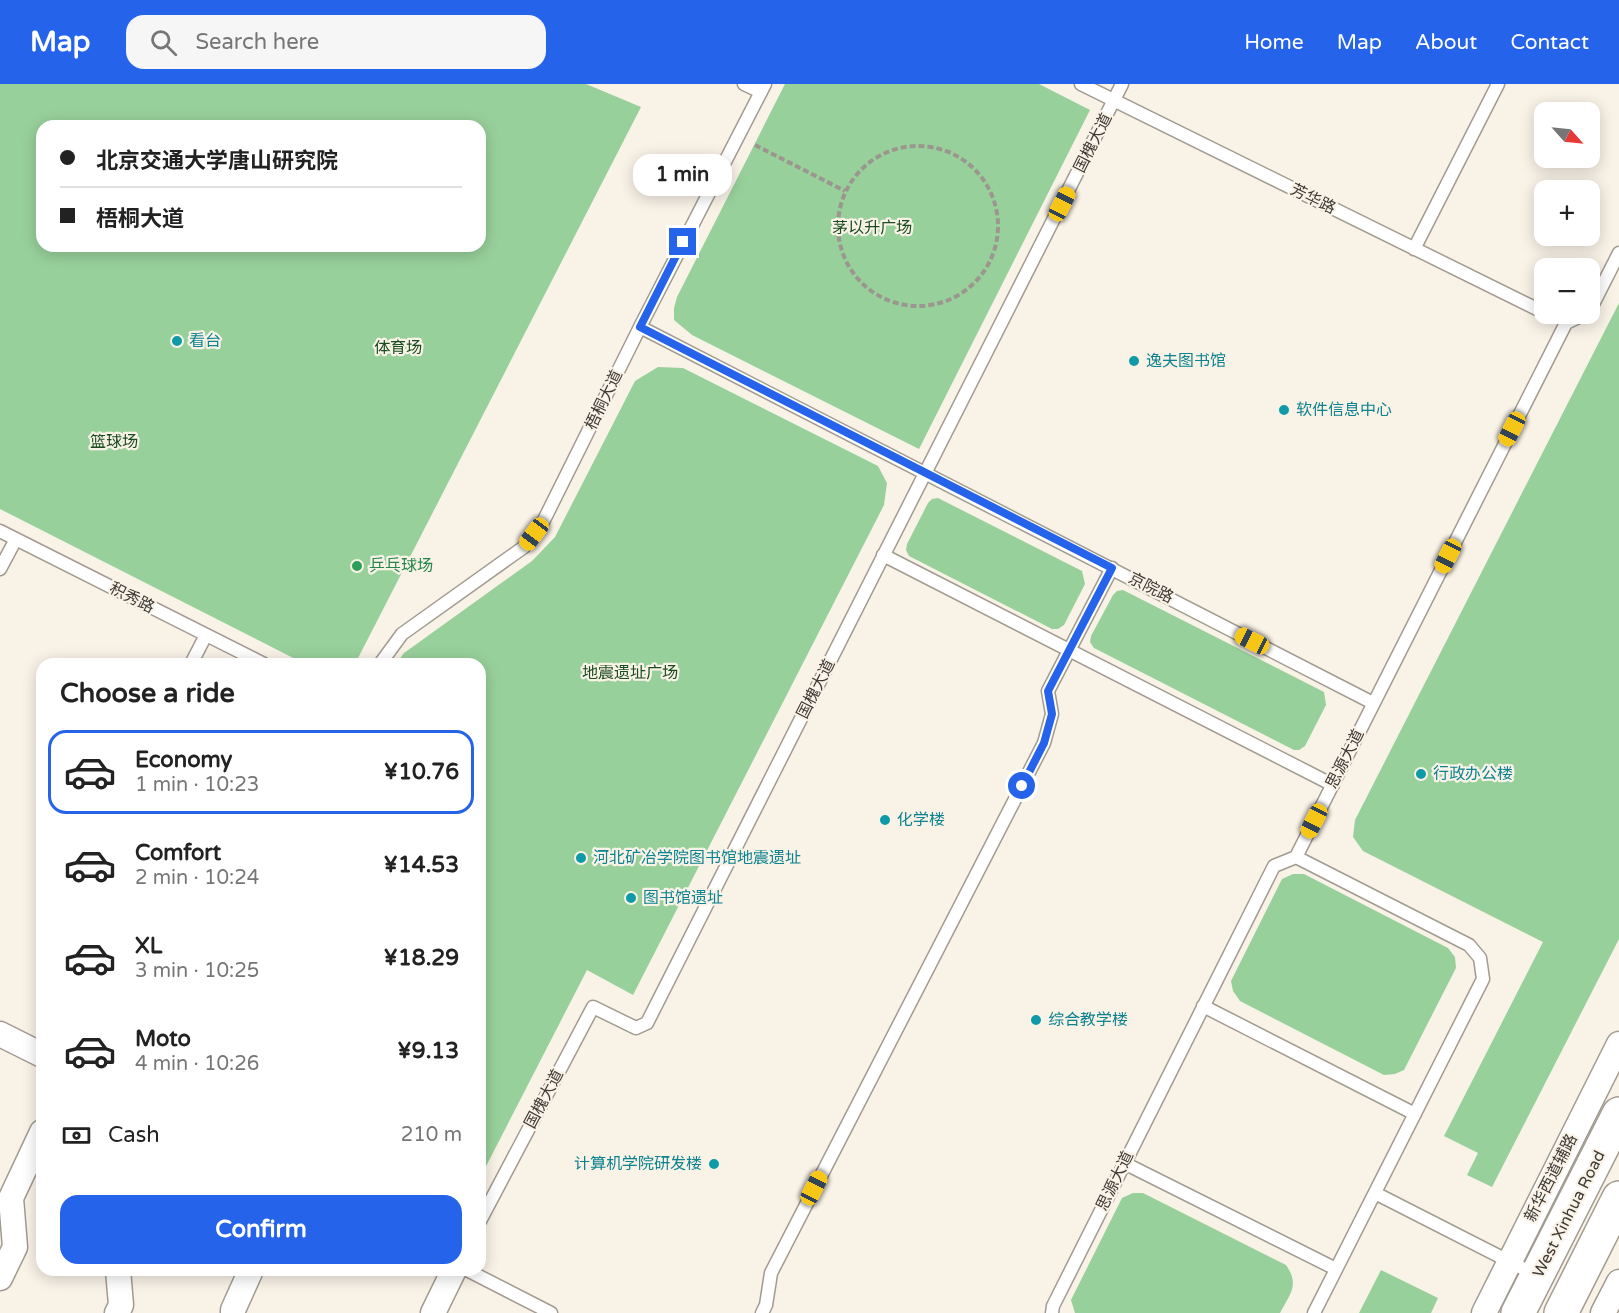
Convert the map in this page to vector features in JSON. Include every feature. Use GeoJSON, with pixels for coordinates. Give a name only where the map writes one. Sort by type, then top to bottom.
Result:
{"type":"FeatureCollection","features":[{"type":"Feature","properties":{"kind":"main road","name":"West Xinhua Road"},"geometry":{"type":"LineString","coordinates":[[1518,1313],[1524,1268],[1619,1114]]}},
{"type":"Feature","properties":{"kind":"main road"},"geometry":{"type":"LineString","coordinates":[[1561,1313],[1619,1198]]}},
{"type":"Feature","properties":{"kind":"street"},"geometry":{"type":"LineString","coordinates":[[0,1034],[36,1052]]}},
{"type":"Feature","properties":{"kind":"street","name":"新华西道辅路"},"geometry":{"type":"LineString","coordinates":[[1484,1313],[1524,1268],[1619,1044]]}},
{"type":"Feature","properties":{"kind":"street"},"geometry":{"type":"LineString","coordinates":[[0,1278],[15,1247],[11,1198],[36,1145]]}},
{"type":"Feature","properties":{"kind":"street"},"geometry":{"type":"LineString","coordinates":[[117,1313],[121,1305],[119,1276]]}},
{"type":"Feature","properties":{"kind":"street"},"geometry":{"type":"LineString","coordinates":[[233,1313],[248,1276]]}},
{"type":"Feature","properties":{"kind":"street"},"geometry":{"type":"LineString","coordinates":[[432,1313],[451,1276]]}},
{"type":"Feature","properties":{"kind":"street"},"geometry":{"type":"LineString","coordinates":[[1603,1313],[1619,1282]]}},
{"type":"Feature","properties":{"kind":"lane"},"geometry":{"type":"LineString","coordinates":[[744,84],[763,88]]}},
{"type":"Feature","properties":{"kind":"lane","name":"芳华路"},"geometry":{"type":"LineString","coordinates":[[1081,84],[1534,308]]}},
{"type":"Feature","properties":{"kind":"lane","name":"国槐大道"},"geometry":{"type":"LineString","coordinates":[[486,1210],[593,1007],[636,1028],[647,1023],[1122,84]]}},
{"type":"Feature","properties":{"kind":"lane"},"geometry":{"type":"LineString","coordinates":[[1414,249],[1498,84]]}},
{"type":"Feature","properties":{"kind":"lane","name":"梧桐大道"},"geometry":{"type":"LineString","coordinates":[[384,658],[402,634],[524,547],[544,520],[763,88]]}},
{"type":"Feature","properties":{"kind":"lane"},"geometry":{"type":"LineString","coordinates":[[1600,291],[1619,254]]}},
{"type":"Feature","properties":{"kind":"lane","name":"思源大道"},"geometry":{"type":"LineString","coordinates":[[1052,1313],[1053,1306],[1124,1163],[1274,866],[1296,857],[1565,324]]}},
{"type":"Feature","properties":{"kind":"lane","name":"京院路"},"geometry":{"type":"LineString","coordinates":[[640,327],[1373,703]]}},
{"type":"Feature","properties":{"kind":"lane","name":"积秀路"},"geometry":{"type":"LineString","coordinates":[[0,531],[252,658]]}},
{"type":"Feature","properties":{"kind":"lane"},"geometry":{"type":"LineString","coordinates":[[0,569],[16,539]]}},
{"type":"Feature","properties":{"kind":"lane"},"geometry":{"type":"LineString","coordinates":[[884,555],[1333,785]]}},
{"type":"Feature","properties":{"kind":"lane"},"geometry":{"type":"LineString","coordinates":[[762,1313],[766,1305],[771,1273],[1044,743],[1052,714],[1048,691],[1112,568]]}},
{"type":"Feature","properties":{"kind":"lane"},"geometry":{"type":"LineString","coordinates":[[194,658],[206,635]]}},
{"type":"Feature","properties":{"kind":"lane"},"geometry":{"type":"LineString","coordinates":[[1296,857],[1470,945],[1480,958],[1483,979],[1314,1313]]}},
{"type":"Feature","properties":{"kind":"lane"},"geometry":{"type":"LineString","coordinates":[[1203,1006],[1415,1114]]}},
{"type":"Feature","properties":{"kind":"lane"},"geometry":{"type":"LineString","coordinates":[[1124,1163],[1336,1269]]}},
{"type":"Feature","properties":{"kind":"lane"},"geometry":{"type":"LineString","coordinates":[[1375,1193],[1524,1268]]}},
{"type":"Feature","properties":{"kind":"lane"},"geometry":{"type":"LineString","coordinates":[[477,1276],[529,1308],[551,1313]]}},
{"type":"Feature","properties":{"kind":"path"},"geometry":{"type":"LineString","coordinates":[[738,136],[845,191]]}},
{"type":"Feature","properties":{"kind":"path"},"geometry":{"type":"LineString","coordinates":[[930,146],[954,154],[976,171],[992,194],[998,221],[995,249],[983,274],[963,293],[937,305],[909,307],[882,299],[862,285],[846,264],[838,240],[838,215],[845,191],[860,170],[880,154],[904,147],[930,146]]}},
{"type":"Feature","properties":{"kind":"green space"},"geometry":{"type":"Polygon","coordinates":[[[0,84],[586,84],[641,107],[358,658],[293,658],[0,509],[0,84]]]}},
{"type":"Feature","properties":{"kind":"green space","name":"茅以升广场"},"geometry":{"type":"Polygon","coordinates":[[[785,84],[1039,84],[1090,110],[919,449],[692,335],[674,320],[677,297],[785,84]]]}},
{"type":"Feature","properties":{"kind":"green space"},"geometry":{"type":"Polygon","coordinates":[[[1619,303],[1619,939],[1492,1187],[1467,1175],[1478,1153],[1444,1136],[1543,942],[1363,851],[1353,837],[1355,820],[1619,303]]]}},
{"type":"Feature","properties":{"kind":"green space","name":"地震遗址广场"},"geometry":{"type":"Polygon","coordinates":[[[658,367],[683,368],[878,466],[887,483],[884,505],[633,995],[587,970],[486,1166],[486,658],[400,658],[404,653],[532,561],[555,537],[635,381],[658,367]]]}},
{"type":"Feature","properties":{"kind":"green space"},"geometry":{"type":"Polygon","coordinates":[[[938,498],[1082,571],[1085,584],[1064,625],[1058,629],[1052,629],[909,556],[906,550],[907,544],[928,503],[938,498]]]}},
{"type":"Feature","properties":{"kind":"green space"},"geometry":{"type":"Polygon","coordinates":[[[1123,590],[1324,692],[1326,705],[1305,746],[1294,750],[1094,648],[1090,642],[1091,636],[1113,595],[1123,590]]]}},
{"type":"Feature","properties":{"kind":"green space"},"geometry":{"type":"Polygon","coordinates":[[[1293,874],[1304,874],[1448,948],[1455,957],[1456,968],[1404,1070],[1384,1075],[1240,1001],[1233,991],[1231,981],[1282,879],[1293,874]]]}},
{"type":"Feature","properties":{"kind":"green space"},"geometry":{"type":"Polygon","coordinates":[[[1133,1193],[1143,1193],[1286,1265],[1293,1284],[1280,1313],[1075,1313],[1071,1300],[1122,1198],[1133,1193]]]}},
{"type":"Feature","properties":{"kind":"green space"},"geometry":{"type":"Polygon","coordinates":[[[1381,1270],[1438,1298],[1431,1313],[1359,1313],[1381,1270]]]}},
{"type":"Feature","properties":{"kind":"place","name":"看台"},"geometry":{"type":"Point","coordinates":[177,341]}},
{"type":"Feature","properties":{"kind":"place","name":"逸夫图书馆"},"geometry":{"type":"Point","coordinates":[1134,361]}},
{"type":"Feature","properties":{"kind":"place","name":"软件信息中心"},"geometry":{"type":"Point","coordinates":[1284,410]}},
{"type":"Feature","properties":{"kind":"place","name":"乒乓球场"},"geometry":{"type":"Point","coordinates":[357,566]}},
{"type":"Feature","properties":{"kind":"place","name":"行政办公楼"},"geometry":{"type":"Point","coordinates":[1421,774]}},
{"type":"Feature","properties":{"kind":"place","name":"化学楼"},"geometry":{"type":"Point","coordinates":[885,820]}},
{"type":"Feature","properties":{"kind":"place","name":"河北矿冶学院图书馆地震遗址"},"geometry":{"type":"Point","coordinates":[581,858]}},
{"type":"Feature","properties":{"kind":"place","name":"图书馆遗址"},"geometry":{"type":"Point","coordinates":[631,898]}},
{"type":"Feature","properties":{"kind":"place","name":"综合教学楼"},"geometry":{"type":"Point","coordinates":[1036,1020]}},
{"type":"Feature","properties":{"kind":"place","name":"计算机学院研发楼"},"geometry":{"type":"Point","coordinates":[714,1164]}},
{"type":"Feature","properties":{"kind":"route"},"geometry":{"type":"LineString","coordinates":[[683,242],[640,327],[1112,568],[1048,691],[1052,714],[1044,743],[1022,786]]}},
{"type":"Feature","properties":{"kind":"park label","name":"体育场"},"geometry":{"type":"Point","coordinates":[398,348]}},
{"type":"Feature","properties":{"kind":"park label","name":"篮球场"},"geometry":{"type":"Point","coordinates":[114,442]}}]}
